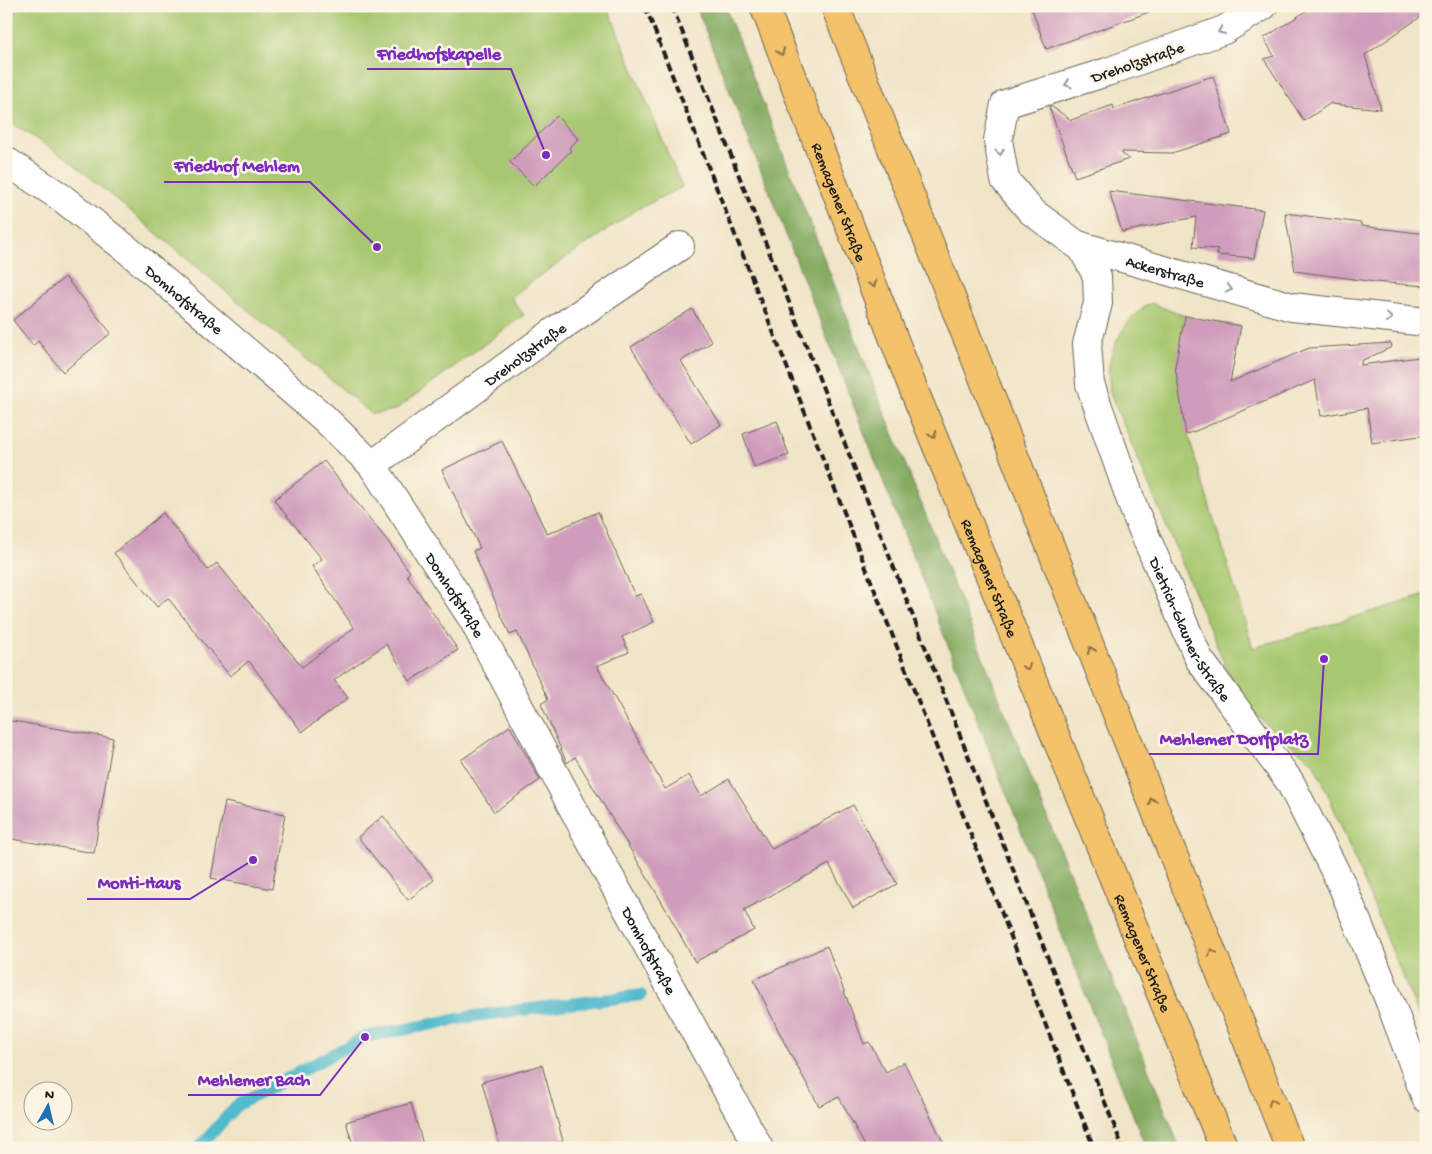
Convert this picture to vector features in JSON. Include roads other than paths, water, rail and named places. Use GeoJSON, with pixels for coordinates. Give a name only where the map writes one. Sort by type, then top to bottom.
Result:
{"type":"FeatureCollection","features":[{"type":"Feature","properties":{"kind":"main road","name":"Remagener Straße"},"geometry":{"type":"LineString","coordinates":[[764,6],[911,383],[1224,1148]]}},
{"type":"Feature","properties":{"kind":"main road"},"geometry":{"type":"LineString","coordinates":[[835,6],[1290,1148]]}},
{"type":"Feature","properties":{"kind":"street","name":"Dreholzstraße"},"geometry":{"type":"LineString","coordinates":[[1005,104],[1107,72],[1224,30],[1263,6]]}},
{"type":"Feature","properties":{"kind":"street","name":"Ackerstraße"},"geometry":{"type":"LineString","coordinates":[[1005,104],[998,140],[1005,180],[1031,211],[1076,244],[1292,307],[1426,322]]}},
{"type":"Feature","properties":{"kind":"street","name":"Domhofstraße"},"geometry":{"type":"LineString","coordinates":[[6,161],[62,198],[129,251],[324,418],[372,465],[472,618],[601,861],[759,1148]]}},
{"type":"Feature","properties":{"kind":"street","name":"Dreholzstraße"},"geometry":{"type":"LineString","coordinates":[[372,465],[559,328],[680,246]]}},
{"type":"Feature","properties":{"kind":"street","name":"Dietrich-Glauner-Straße"},"geometry":{"type":"LineString","coordinates":[[1081,246],[1097,276],[1098,303],[1087,344],[1090,384],[1135,512],[1199,659],[1290,782],[1342,885],[1390,1002],[1426,1098]]}},
{"type":"Feature","properties":{"kind":"waterway"},"geometry":{"type":"LineString","coordinates":[[199,1148],[236,1106],[365,1037],[474,1016],[641,995]]}},
{"type":"Feature","properties":{"kind":"railway"},"geometry":{"type":"LineString","coordinates":[[645,6],[1094,1148]]}},
{"type":"Feature","properties":{"kind":"railway"},"geometry":{"type":"LineString","coordinates":[[672,6],[1123,1148]]}},
{"type":"Feature","properties":{"kind":"place","name":"Friedhofskapelle"},"geometry":{"type":"Point","coordinates":[546,155]}},
{"type":"Feature","properties":{"kind":"place","name":"Friedhof Mehlem"},"geometry":{"type":"Point","coordinates":[377,247]}},
{"type":"Feature","properties":{"kind":"place","name":"Mehlemer Dorfplatz"},"geometry":{"type":"Point","coordinates":[1324,659]}},
{"type":"Feature","properties":{"kind":"place","name":"Monti-Haus"},"geometry":{"type":"Point","coordinates":[253,860]}},
{"type":"Feature","properties":{"kind":"place","name":"Mehlemer Bach"},"geometry":{"type":"Point","coordinates":[365,1037]}}]}
